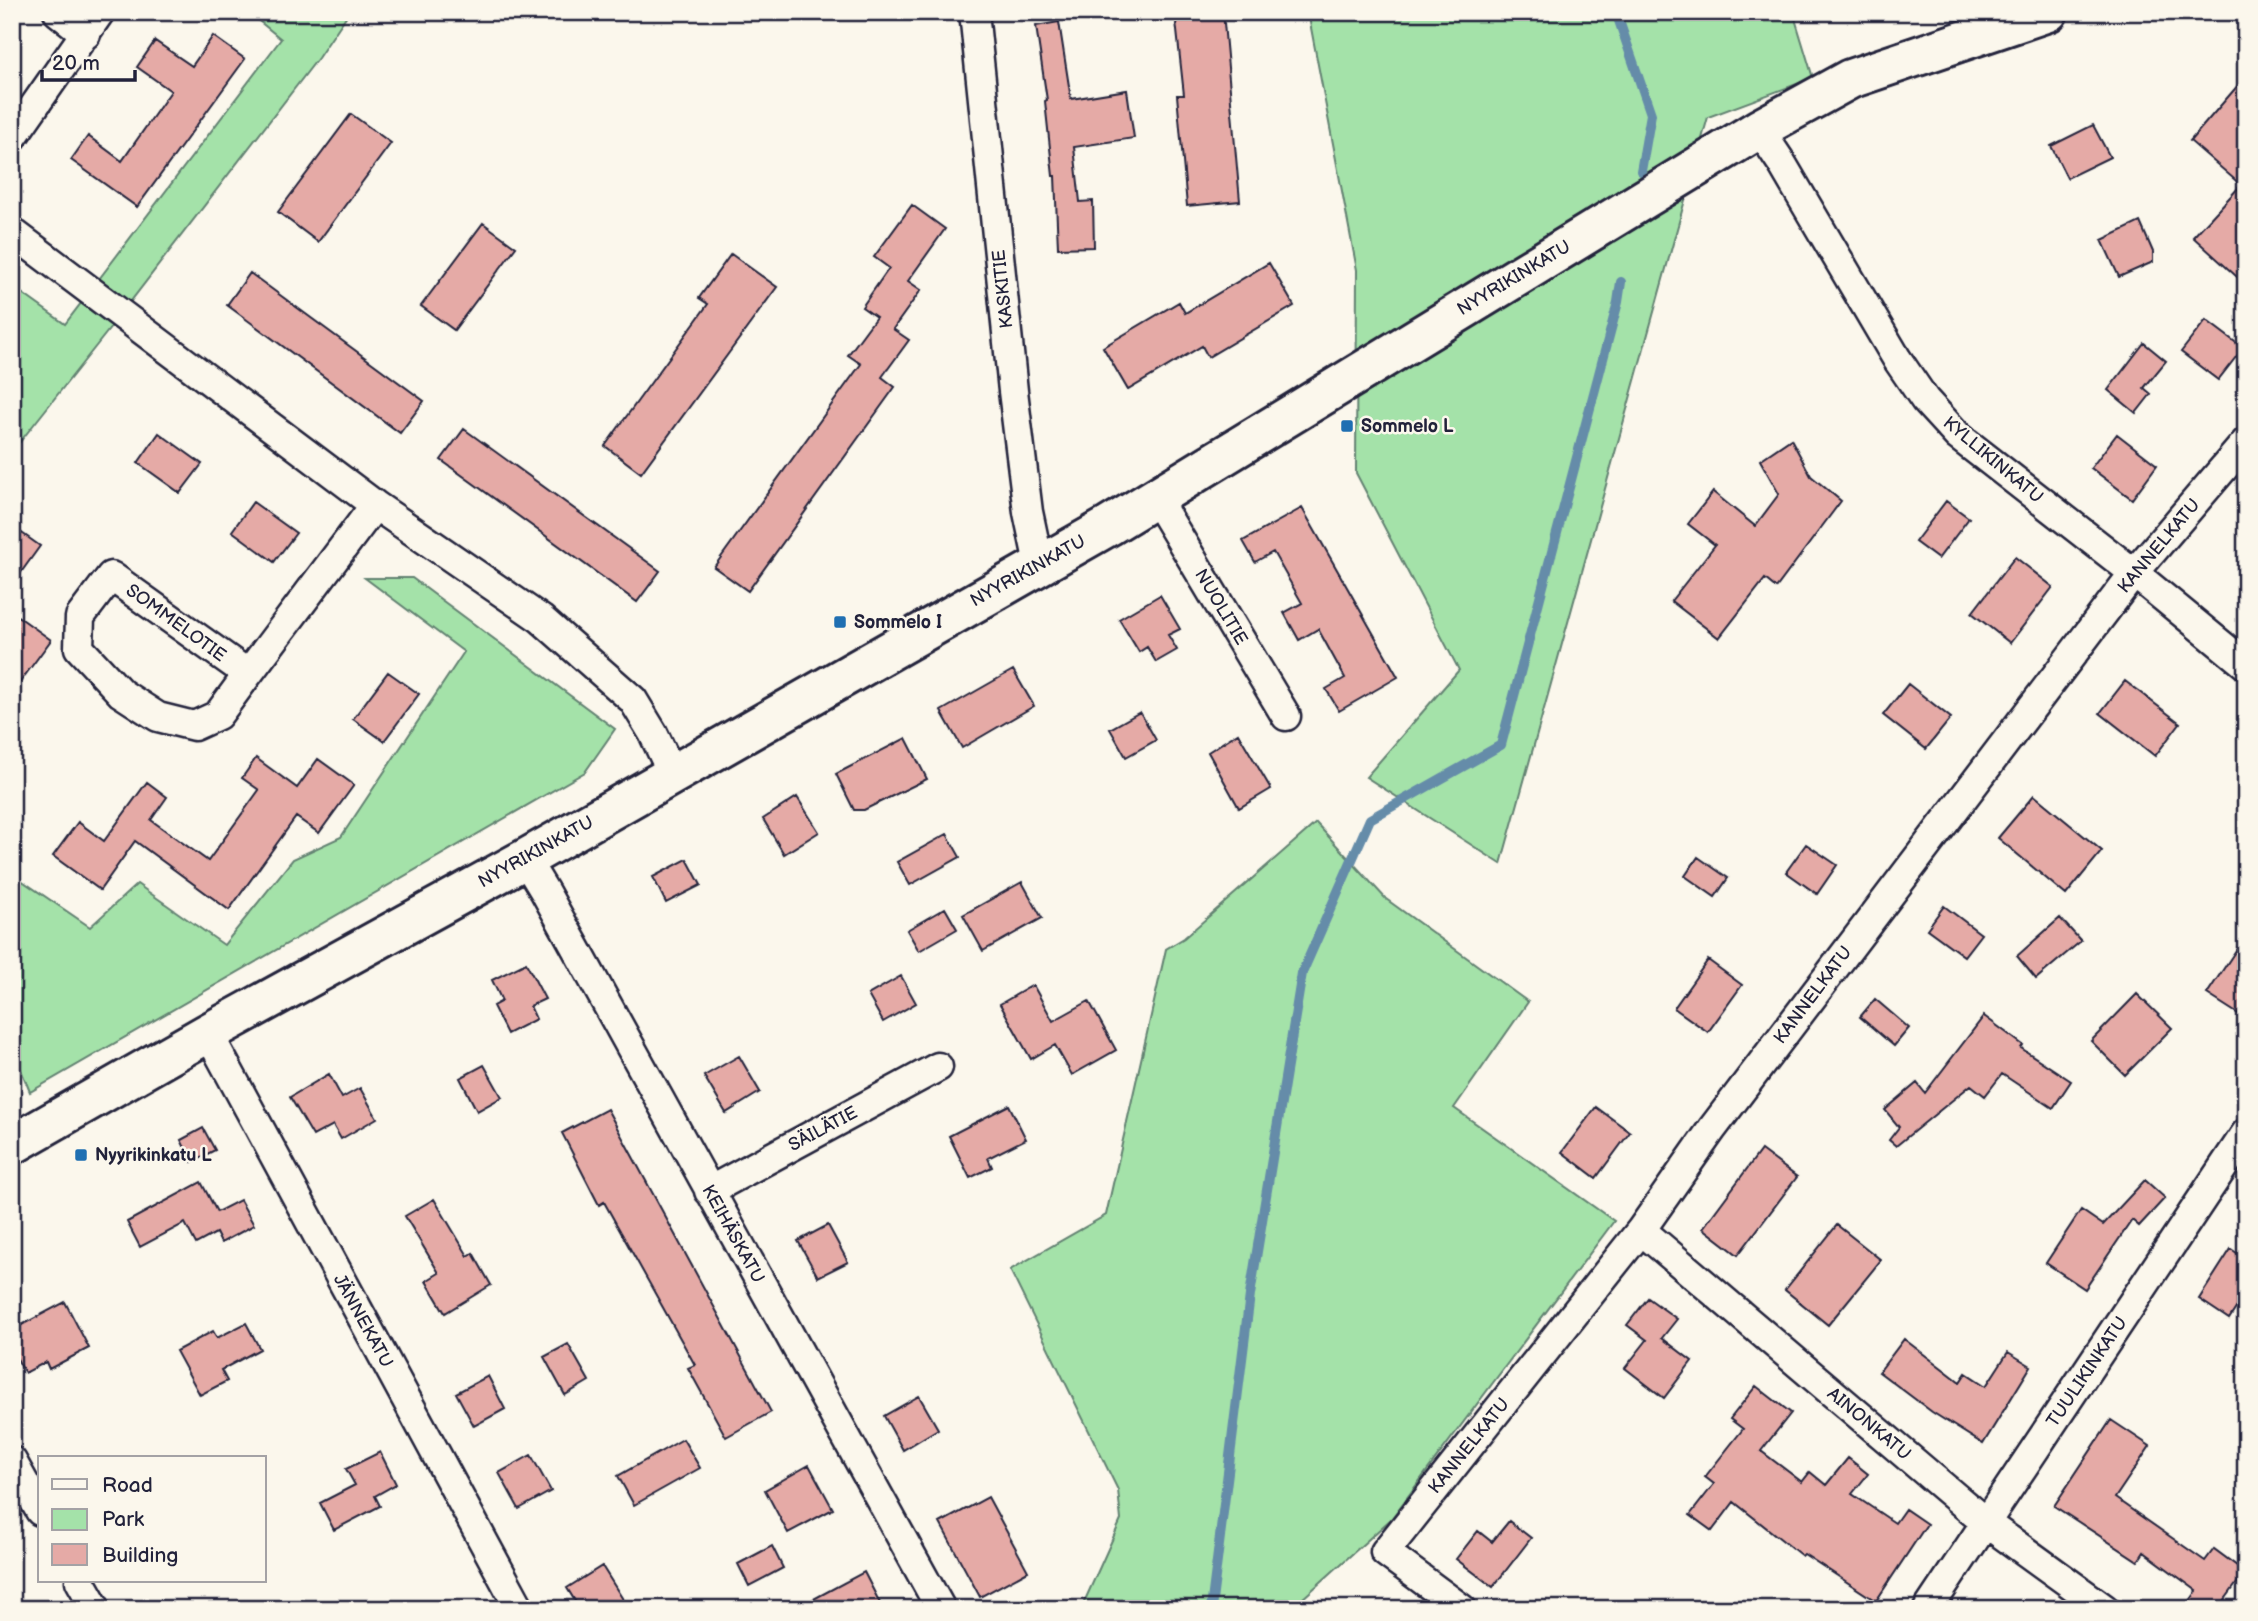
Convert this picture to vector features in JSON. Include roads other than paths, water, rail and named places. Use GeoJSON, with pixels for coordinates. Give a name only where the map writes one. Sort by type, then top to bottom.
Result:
{"type":"FeatureCollection","features":[{"type":"Feature","properties":{"kind":"street"},"geometry":{"type":"LineString","coordinates":[[12,138],[93,23],[58,12]]}},
{"type":"Feature","properties":{"kind":"street","name":"KASKITIE"},"geometry":{"type":"LineString","coordinates":[[974,12],[1013,391],[1028,512],[1039,564]]}},
{"type":"Feature","properties":{"kind":"street","name":"NYYRIKINKATU"},"geometry":{"type":"LineString","coordinates":[[12,1145],[208,1033],[525,859],[1155,498],[1759,129],[1850,79],[2048,12]]}},
{"type":"Feature","properties":{"kind":"street","name":"KYLLIKINKATU"},"geometry":{"type":"LineString","coordinates":[[1759,129],[1925,400],[1958,436],[2134,573],[2246,665]]}},
{"type":"Feature","properties":{"kind":"street"},"geometry":{"type":"LineString","coordinates":[[12,232],[375,505],[541,619],[633,700],[653,733],[673,775]]}},
{"type":"Feature","properties":{"kind":"street","name":"KANNELKATU"},"geometry":{"type":"LineString","coordinates":[[1462,1609],[1385,1552],[1641,1230],[1712,1129],[2134,573],[2246,442]]}},
{"type":"Feature","properties":{"kind":"street","name":"NUOLITIE"},"geometry":{"type":"LineString","coordinates":[[1155,498],[1286,716]]}},
{"type":"Feature","properties":{"kind":"street","name":"SOMMELOTIE"},"geometry":{"type":"LineString","coordinates":[[248,674],[111,576],[80,617],[79,648],[121,693],[158,717],[194,726],[218,715],[375,505]]}},
{"type":"Feature","properties":{"kind":"street","name":"KEIHÄSKATU"},"geometry":{"type":"LineString","coordinates":[[525,859],[941,1609]]}},
{"type":"Feature","properties":{"kind":"street","name":"JÄNNEKATU"},"geometry":{"type":"LineString","coordinates":[[208,1033],[520,1609]]}},
{"type":"Feature","properties":{"kind":"street","name":"SÄILÄTIE"},"geometry":{"type":"LineString","coordinates":[[709,1191],[938,1068]]}},
{"type":"Feature","properties":{"kind":"street","name":"TUULIKINKATU"},"geometry":{"type":"LineString","coordinates":[[1928,1609],[2246,1133]]}},
{"type":"Feature","properties":{"kind":"street","name":"AINONKATU"},"geometry":{"type":"LineString","coordinates":[[1641,1230],[1986,1524],[2105,1609]]}},
{"type":"Feature","properties":{"kind":"street"},"geometry":{"type":"LineString","coordinates":[[12,1461],[38,1507]]}},
{"type":"Feature","properties":{"kind":"street"},"geometry":{"type":"LineString","coordinates":[[81,1582],[96,1609]]}},
{"type":"Feature","properties":{"kind":"waterway"},"geometry":{"type":"LineString","coordinates":[[1616,12],[1651,114],[1641,171]]}},
{"type":"Feature","properties":{"kind":"waterway"},"geometry":{"type":"LineString","coordinates":[[1211,1609],[1250,1295],[1302,973],[1370,819],[1501,745],[1618,302],[1621,282]]}},
{"type":"Feature","properties":{"kind":"place","name":"Sommelo L"},"geometry":{"type":"Point","coordinates":[1347,426]}},
{"type":"Feature","properties":{"kind":"place","name":"Sommelo I"},"geometry":{"type":"Point","coordinates":[840,622]}},
{"type":"Feature","properties":{"kind":"place","name":"Nyyrikinkatu L"},"geometry":{"type":"Point","coordinates":[81,1155]}}]}
